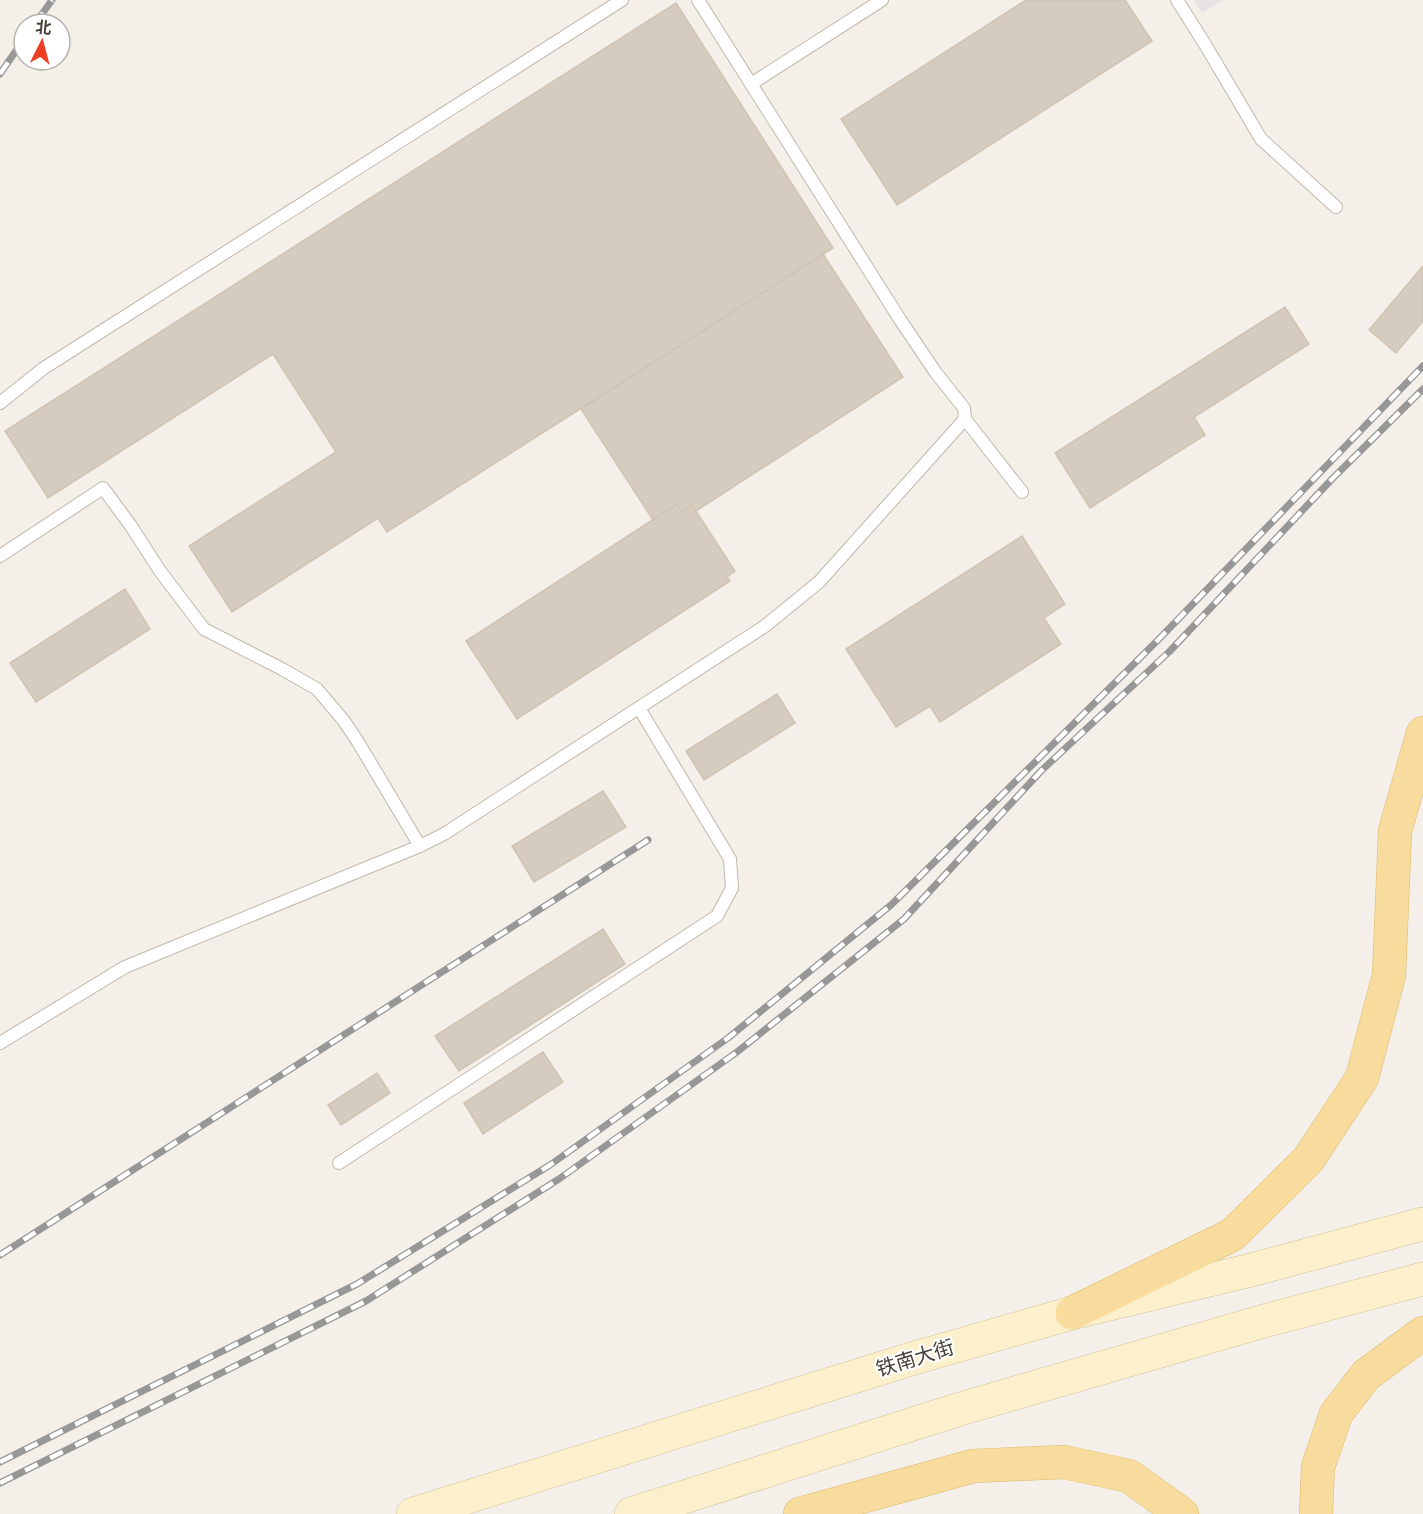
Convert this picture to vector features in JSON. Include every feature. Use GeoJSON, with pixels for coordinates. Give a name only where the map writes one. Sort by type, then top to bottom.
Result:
{"type":"FeatureCollection","features":[{"type":"Feature","properties":{"kind":"main road"},"geometry":{"type":"LineString","coordinates":[[1072,1313],[1232,1235],[1308,1160],[1362,1078],[1389,975],[1395,831],[1423,733]]}},
{"type":"Feature","properties":{"kind":"main road","name":"铁南大街"},"geometry":{"type":"LineString","coordinates":[[413,1514],[911,1359],[1072,1313],[1251,1270],[1423,1224]]}},
{"type":"Feature","properties":{"kind":"main road"},"geometry":{"type":"LineString","coordinates":[[631,1514],[960,1410],[1264,1321],[1423,1279]]}},
{"type":"Feature","properties":{"kind":"main road"},"geometry":{"type":"LineString","coordinates":[[1316,1514],[1318,1467],[1336,1414],[1366,1375],[1423,1333]]}},
{"type":"Feature","properties":{"kind":"main road"},"geometry":{"type":"LineString","coordinates":[[800,1514],[974,1466],[1064,1462],[1129,1476],[1182,1514]]}},
{"type":"Feature","properties":{"kind":"lane"},"geometry":{"type":"LineString","coordinates":[[0,403],[54,362],[622,0]]}},
{"type":"Feature","properties":{"kind":"lane"},"geometry":{"type":"LineString","coordinates":[[698,0],[899,318],[936,373],[964,408],[965,419],[1022,492]]}},
{"type":"Feature","properties":{"kind":"lane"},"geometry":{"type":"LineString","coordinates":[[751,84],[882,0]]}},
{"type":"Feature","properties":{"kind":"lane"},"geometry":{"type":"LineString","coordinates":[[1177,0],[1261,139],[1336,207]]}},
{"type":"Feature","properties":{"kind":"lane"},"geometry":{"type":"LineString","coordinates":[[0,1042],[125,967],[420,846],[444,834],[765,626],[819,582],[965,419]]}},
{"type":"Feature","properties":{"kind":"lane"},"geometry":{"type":"LineString","coordinates":[[0,556],[103,488],[160,571],[204,628],[317,689],[353,735],[420,846]]}},
{"type":"Feature","properties":{"kind":"lane"},"geometry":{"type":"LineString","coordinates":[[339,1163],[717,916],[732,888],[730,859],[639,708]]}},
{"type":"Feature","properties":{"kind":"shaded area"},"geometry":{"type":"Polygon","coordinates":[[[1194,0],[1223,0],[1202,13],[1194,0]]]}},
{"type":"Feature","properties":{"kind":"building"},"geometry":{"type":"Polygon","coordinates":[[[1026,0],[1125,0],[1152,41],[897,205],[841,119],[1026,0]]]}},
{"type":"Feature","properties":{"kind":"building"},"geometry":{"type":"Polygon","coordinates":[[[676,3],[833,248],[387,532],[378,518],[232,612],[189,546],[336,452],[273,354],[48,498],[5,431],[676,3]]]}},
{"type":"Feature","properties":{"kind":"building"},"geometry":{"type":"Polygon","coordinates":[[[823,254],[903,377],[696,511],[692,505],[682,512],[677,504],[653,520],[581,409],[823,254]]]}},
{"type":"Feature","properties":{"kind":"building"},"geometry":{"type":"Polygon","coordinates":[[[1423,266],[1423,321],[1396,353],[1369,330],[1423,266]]]}},
{"type":"Feature","properties":{"kind":"building"},"geometry":{"type":"Polygon","coordinates":[[[1285,307],[1309,344],[1194,417],[1205,435],[1090,508],[1055,453],[1285,307]]]}},
{"type":"Feature","properties":{"kind":"building"},"geometry":{"type":"Polygon","coordinates":[[[677,504],[682,512],[692,505],[735,571],[727,577],[730,581],[517,719],[466,641],[677,504]]]}},
{"type":"Feature","properties":{"kind":"building"},"geometry":{"type":"Polygon","coordinates":[[[1022,536],[1065,604],[1044,618],[1061,644],[940,722],[930,706],[896,727],[846,649],[1022,536]]]}},
{"type":"Feature","properties":{"kind":"building"},"geometry":{"type":"Polygon","coordinates":[[[125,589],[150,629],[36,702],[10,663],[125,589]]]}},
{"type":"Feature","properties":{"kind":"building"},"geometry":{"type":"Polygon","coordinates":[[[777,694],[795,723],[704,780],[686,751],[777,694]]]}},
{"type":"Feature","properties":{"kind":"building"},"geometry":{"type":"Polygon","coordinates":[[[603,791],[626,827],[534,882],[512,846],[603,791]]]}},
{"type":"Feature","properties":{"kind":"building"},"geometry":{"type":"Polygon","coordinates":[[[603,929],[625,964],[459,1071],[435,1036],[603,929]]]}},
{"type":"Feature","properties":{"kind":"building"},"geometry":{"type":"Polygon","coordinates":[[[543,1052],[563,1082],[483,1134],[464,1103],[543,1052]]]}},
{"type":"Feature","properties":{"kind":"building"},"geometry":{"type":"Polygon","coordinates":[[[377,1073],[390,1093],[341,1125],[328,1105],[377,1073]]]}},
{"type":"Feature","properties":{"kind":"railway"},"geometry":{"type":"LineString","coordinates":[[44,12],[52,0]]}},
{"type":"Feature","properties":{"kind":"railway"},"geometry":{"type":"LineString","coordinates":[[0,74],[12,56]]}},
{"type":"Feature","properties":{"kind":"railway"},"geometry":{"type":"LineString","coordinates":[[0,1462],[357,1284],[550,1165],[728,1038],[891,905],[1158,640],[1423,366]]}},
{"type":"Feature","properties":{"kind":"railway"},"geometry":{"type":"LineString","coordinates":[[0,1483],[366,1301],[559,1179],[737,1052],[904,919],[1042,770],[1170,651],[1333,478],[1423,389]]}},
{"type":"Feature","properties":{"kind":"railway"},"geometry":{"type":"LineString","coordinates":[[0,1255],[648,840]]}}]}
